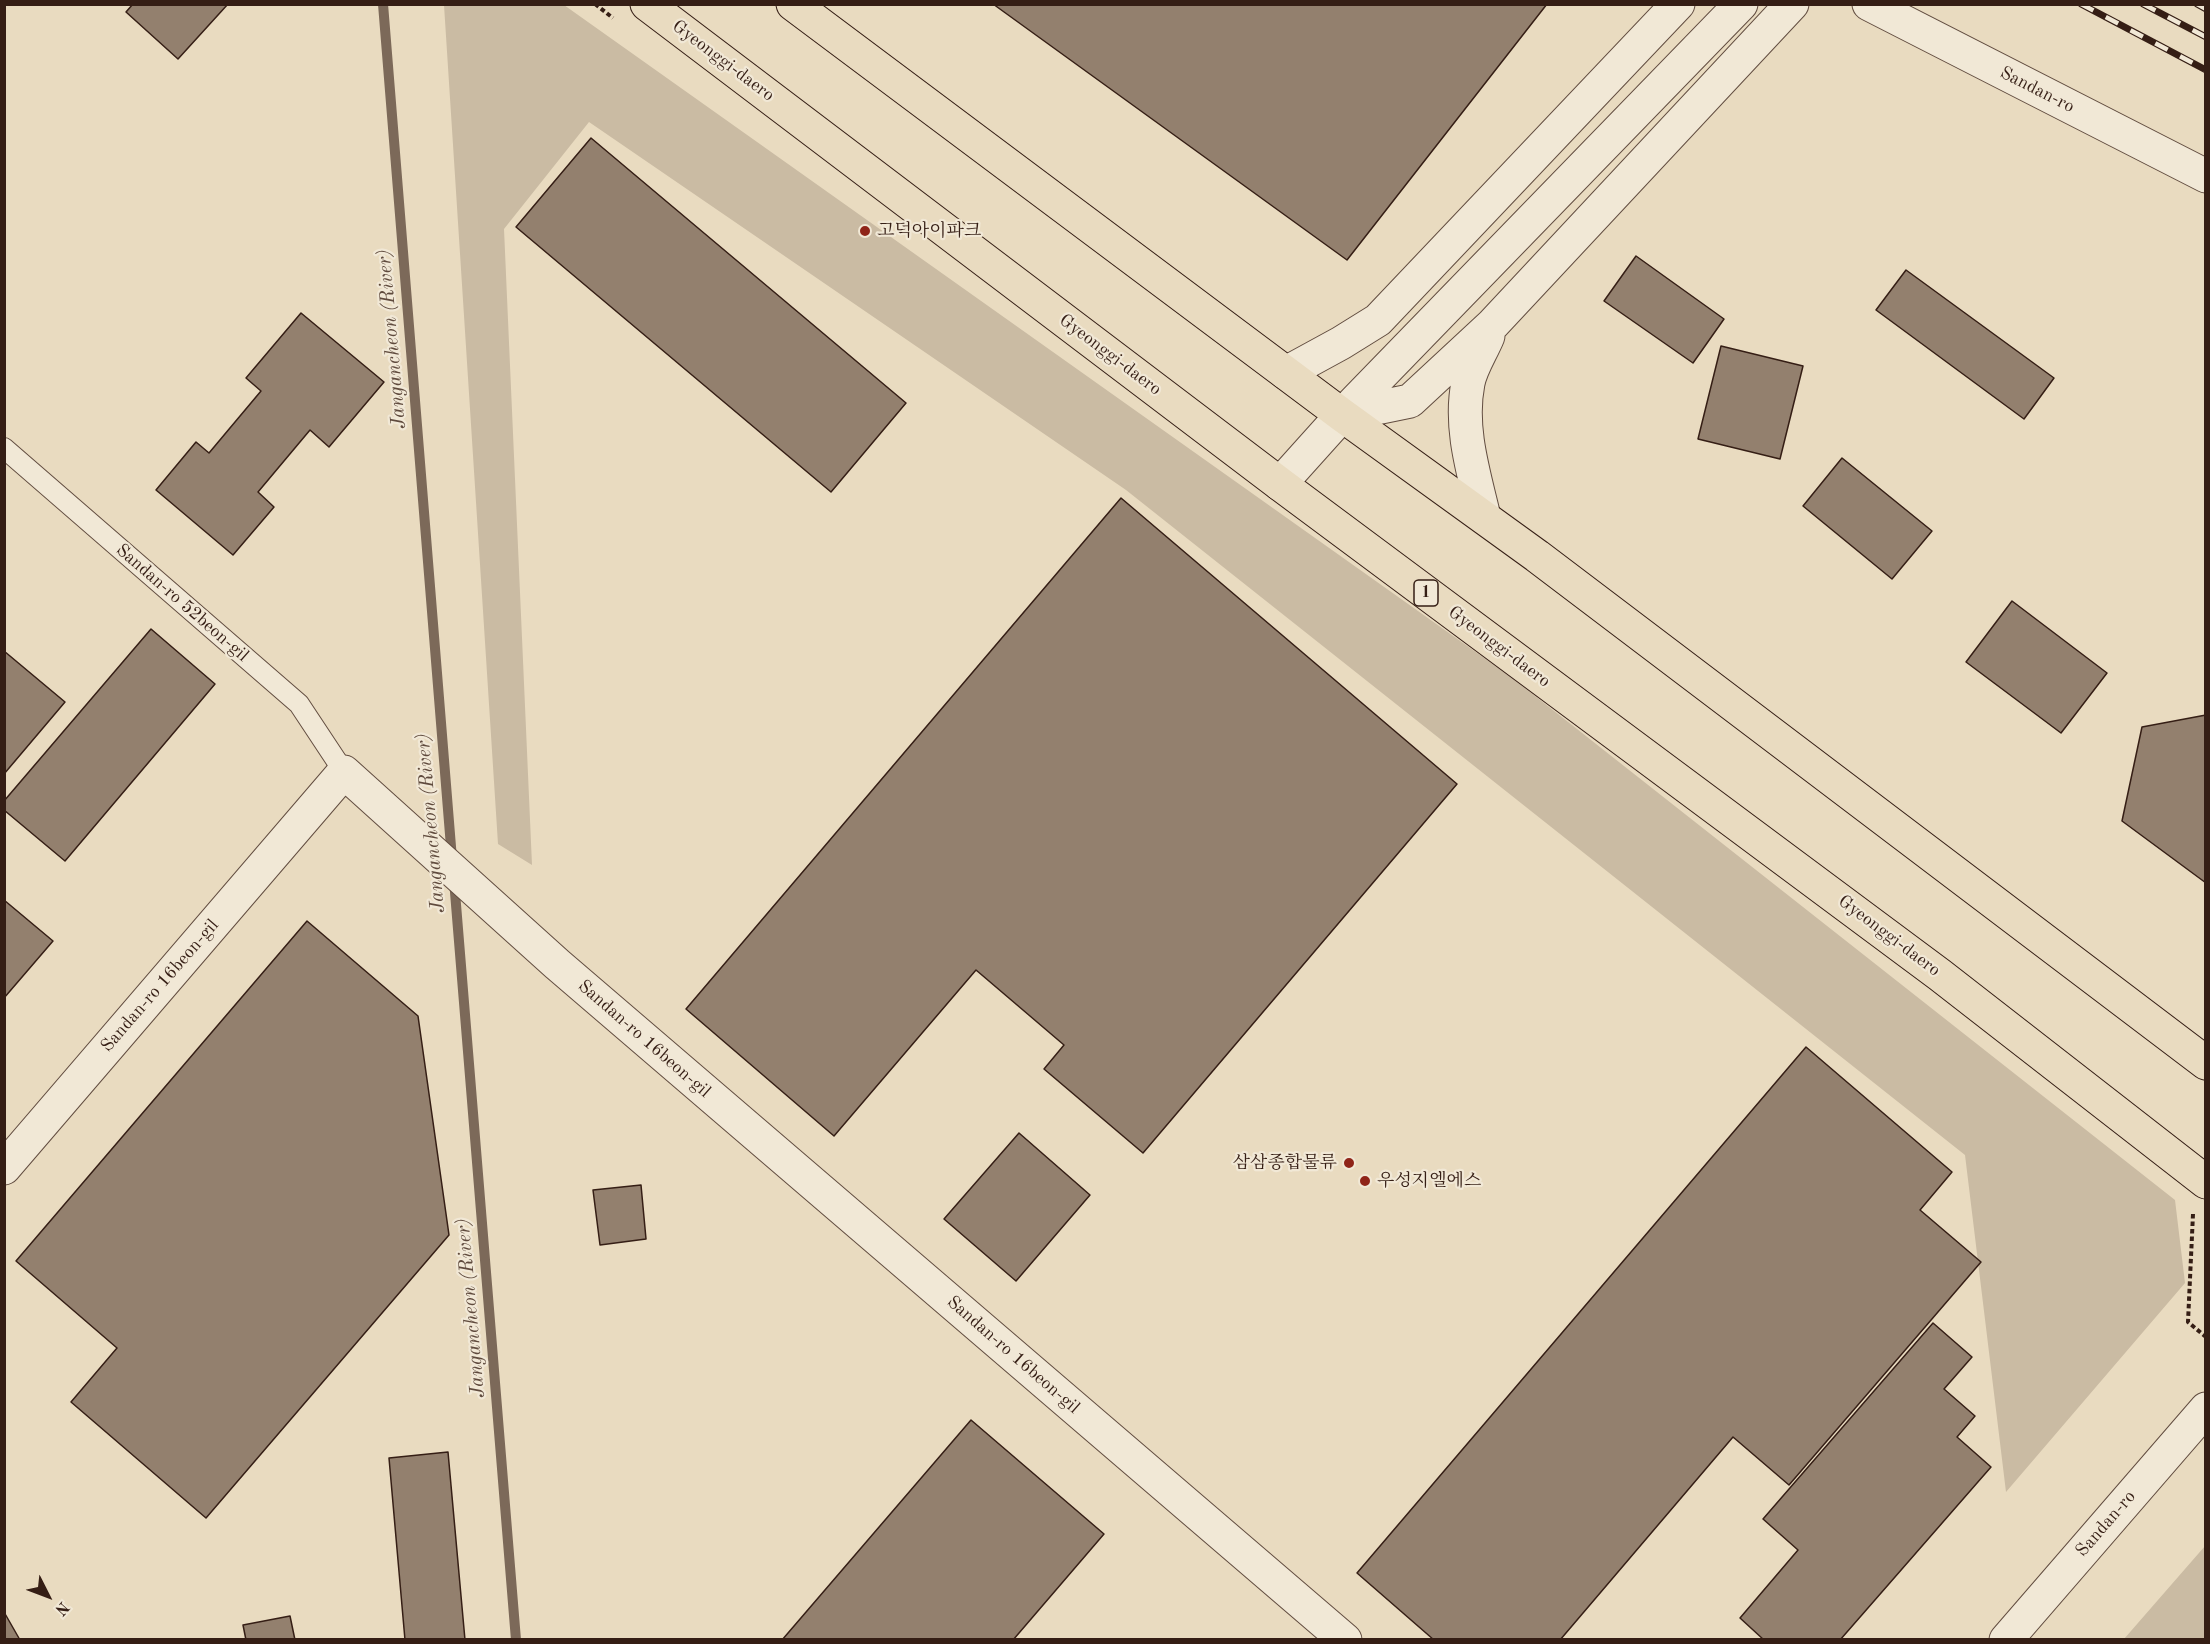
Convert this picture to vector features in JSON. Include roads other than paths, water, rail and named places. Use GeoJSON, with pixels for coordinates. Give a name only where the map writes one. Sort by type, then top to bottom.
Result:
{"type":"FeatureCollection","features":[{"type":"Feature","properties":{"kind":"main road","name":"Gyeonggi-daero"},"geometry":{"type":"LineString","coordinates":[[647,4],[1280,484],[1940,975],[2205,1182]]}},
{"type":"Feature","properties":{"kind":"main road"},"geometry":{"type":"LineString","coordinates":[[793,4],[1342,415],[1484,517],[2205,1063]]}},
{"type":"Feature","properties":{"kind":"street"},"geometry":{"type":"LineString","coordinates":[[1286,373],[1378,320],[1678,4]]}},
{"type":"Feature","properties":{"kind":"street"},"geometry":{"type":"LineString","coordinates":[[1280,484],[1342,415],[1741,4]]}},
{"type":"Feature","properties":{"kind":"street"},"geometry":{"type":"LineString","coordinates":[[1342,415],[1410,401],[1493,324],[1791,4]]}},
{"type":"Feature","properties":{"kind":"street","name":"Sandan-ro"},"geometry":{"type":"LineString","coordinates":[[1869,4],[2205,176]]}},
{"type":"Feature","properties":{"kind":"street"},"geometry":{"type":"LineString","coordinates":[[1484,517],[1469,450],[1466,414],[1468,382],[1493,324]]}},
{"type":"Feature","properties":{"kind":"street","name":"Sandan-ro 16beon-gil"},"geometry":{"type":"LineString","coordinates":[[4,1168],[344,772],[557,964],[1345,1640]]}},
{"type":"Feature","properties":{"kind":"street","name":"Sandan-ro"},"geometry":{"type":"LineString","coordinates":[[2006,1640],[2205,1408]]}},
{"type":"Feature","properties":{"kind":"lane","name":"Sandan-ro 52beon-gil"},"geometry":{"type":"LineString","coordinates":[[4,448],[298,704],[344,772]]}},
{"type":"Feature","properties":{"kind":"waterway","name":"Jangancheon (River)"},"geometry":{"type":"LineString","coordinates":[[383,4],[452,859]]}},
{"type":"Feature","properties":{"kind":"waterway","name":"Jangancheon (River)"},"geometry":{"type":"LineString","coordinates":[[454,880],[516,1640]]}},
{"type":"Feature","properties":{"kind":"railway"},"geometry":{"type":"LineString","coordinates":[[2081,4],[2206,70]]}},
{"type":"Feature","properties":{"kind":"railway"},"geometry":{"type":"LineString","coordinates":[[2143,4],[2206,37]]}},
{"type":"Feature","properties":{"kind":"railway"},"geometry":{"type":"LineString","coordinates":[[2197,4],[2206,9]]}},
{"type":"Feature","properties":{"kind":"place","name":"고덕아이파크"},"geometry":{"type":"Point","coordinates":[865,231]}},
{"type":"Feature","properties":{"kind":"place","name":"삼삼종합물류"},"geometry":{"type":"Point","coordinates":[1349,1163]}},
{"type":"Feature","properties":{"kind":"place","name":"우성지엘에스"},"geometry":{"type":"Point","coordinates":[1365,1181]}}]}
